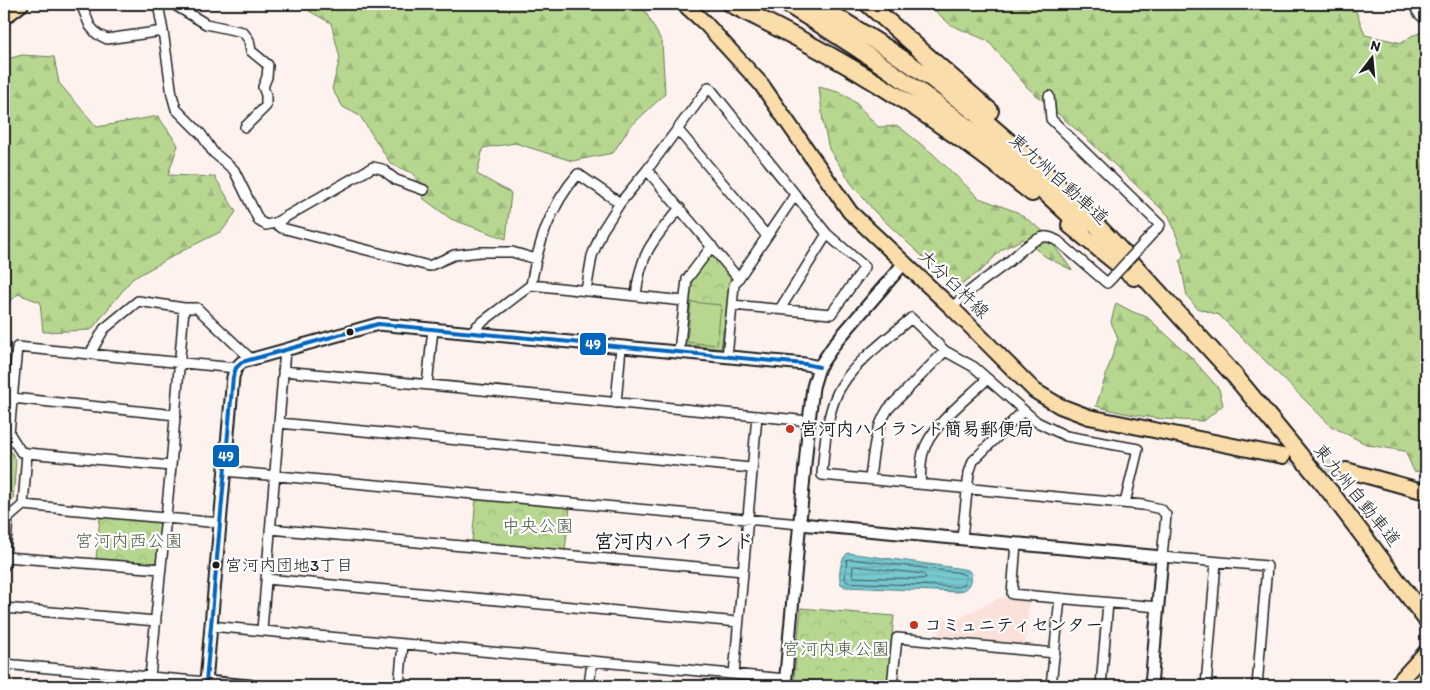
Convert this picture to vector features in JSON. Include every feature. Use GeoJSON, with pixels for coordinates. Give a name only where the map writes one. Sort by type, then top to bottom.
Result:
{"type":"FeatureCollection","features":[{"type":"Feature","properties":{"kind":"highway"},"geometry":{"type":"LineString","coordinates":[[731,4],[829,55],[894,95],[1027,189],[1134,277]]}},
{"type":"Feature","properties":{"kind":"highway","name":"東九州自動車道"},"geometry":{"type":"LineString","coordinates":[[787,4],[888,48],[932,79],[1008,140],[1044,172],[1109,238],[1234,375],[1331,493],[1426,619]]}},
{"type":"Feature","properties":{"kind":"highway","name":"東九州自動車道"},"geometry":{"type":"LineString","coordinates":[[816,4],[840,27],[999,152],[1070,215],[1183,327],[1272,422]]}},
{"type":"Feature","properties":{"kind":"highway"},"geometry":{"type":"LineString","coordinates":[[868,4],[1029,145],[1070,184],[1107,223],[1220,355],[1234,375]]}},
{"type":"Feature","properties":{"kind":"main road"},"geometry":{"type":"LineString","coordinates":[[4,17],[21,4]]}},
{"type":"Feature","properties":{"kind":"main road","name":"大分臼杵線"},"geometry":{"type":"LineString","coordinates":[[684,4],[706,23],[761,84],[850,212],[905,262],[1035,391],[1060,406],[1089,417],[1283,456]]}},
{"type":"Feature","properties":{"kind":"main road"},"geometry":{"type":"LineString","coordinates":[[1346,470],[1426,492]]}},
{"type":"Feature","properties":{"kind":"main road"},"geometry":{"type":"LineString","coordinates":[[1395,686],[1426,652]]}},
{"type":"Feature","properties":{"kind":"street"},"geometry":{"type":"LineString","coordinates":[[81,4],[90,26],[107,39],[163,31]]}},
{"type":"Feature","properties":{"kind":"street"},"geometry":{"type":"LineString","coordinates":[[158,4],[170,87],[176,108],[201,134],[221,160],[234,170],[259,221],[266,225],[274,223],[373,167],[382,169],[396,180],[424,190]]}},
{"type":"Feature","properties":{"kind":"street"},"geometry":{"type":"LineString","coordinates":[[173,4],[206,24],[243,32],[249,40],[251,51],[268,65],[267,77],[263,87],[266,95],[266,106],[245,127]]}},
{"type":"Feature","properties":{"kind":"street"},"geometry":{"type":"LineString","coordinates":[[1413,4],[1419,14],[1426,20]]}},
{"type":"Feature","properties":{"kind":"street"},"geometry":{"type":"LineString","coordinates":[[586,291],[592,256],[602,230],[709,87],[827,234],[865,267],[831,314],[732,305]]}},
{"type":"Feature","properties":{"kind":"street"},"geometry":{"type":"LineString","coordinates":[[952,308],[966,292],[1042,237],[1051,237],[1058,241],[1107,283],[1160,225],[1051,119],[1050,96]]}},
{"type":"Feature","properties":{"kind":"street"},"geometry":{"type":"LineString","coordinates":[[678,130],[767,236]]}},
{"type":"Feature","properties":{"kind":"street"},"geometry":{"type":"LineString","coordinates":[[647,170],[738,278]]}},
{"type":"Feature","properties":{"kind":"street"},"geometry":{"type":"LineString","coordinates":[[473,333],[477,326],[531,285],[544,230],[567,186],[578,174],[620,204]]}},
{"type":"Feature","properties":{"kind":"street"},"geometry":{"type":"LineString","coordinates":[[727,357],[734,284],[796,195]]}},
{"type":"Feature","properties":{"kind":"street"},"geometry":{"type":"LineString","coordinates":[[636,296],[638,274],[647,251],[680,208]]}},
{"type":"Feature","properties":{"kind":"street"},"geometry":{"type":"LineString","coordinates":[[274,223],[282,228],[429,266],[454,255],[473,252],[512,252],[536,260]]}},
{"type":"Feature","properties":{"kind":"street"},"geometry":{"type":"LineString","coordinates":[[780,309],[827,234]]}},
{"type":"Feature","properties":{"kind":"street"},"geometry":{"type":"LineString","coordinates":[[680,352],[686,284],[690,274],[712,246]]}},
{"type":"Feature","properties":{"kind":"street"},"geometry":{"type":"LineString","coordinates":[[210,626],[734,674],[786,683],[813,387],[819,367],[836,342],[905,262]]}},
{"type":"Feature","properties":{"kind":"street"},"geometry":{"type":"LineString","coordinates":[[531,285],[684,301]]}},
{"type":"Feature","properties":{"kind":"street"},"geometry":{"type":"LineString","coordinates":[[90,354],[104,329],[138,301],[184,308],[197,308],[246,353],[251,360]]}},
{"type":"Feature","properties":{"kind":"street"},"geometry":{"type":"LineString","coordinates":[[150,677],[176,415],[184,308]]}},
{"type":"Feature","properties":{"kind":"street"},"geometry":{"type":"LineString","coordinates":[[1125,503],[1138,449],[1066,436],[1037,422],[974,367],[945,351],[911,318],[850,374],[841,386],[833,404],[822,475],[1125,503],[1161,509],[1166,515],[1150,686]]}},
{"type":"Feature","properties":{"kind":"street"},"geometry":{"type":"LineString","coordinates":[[206,682],[233,377],[236,368],[242,362],[378,324],[805,364],[819,367]]}},
{"type":"Feature","properties":{"kind":"street"},"geometry":{"type":"LineString","coordinates":[[427,385],[433,329]]}},
{"type":"Feature","properties":{"kind":"street"},"geometry":{"type":"LineString","coordinates":[[171,466],[21,452],[9,434],[17,347],[236,368]]}},
{"type":"Feature","properties":{"kind":"street"},"geometry":{"type":"LineString","coordinates":[[616,403],[621,347]]}},
{"type":"Feature","properties":{"kind":"street"},"geometry":{"type":"LineString","coordinates":[[262,630],[284,350]]}},
{"type":"Feature","properties":{"kind":"street"},"geometry":{"type":"LineString","coordinates":[[870,479],[875,442],[881,419],[888,409],[945,351]]}},
{"type":"Feature","properties":{"kind":"street"},"geometry":{"type":"LineString","coordinates":[[283,371],[810,421]]}},
{"type":"Feature","properties":{"kind":"street"},"geometry":{"type":"LineString","coordinates":[[920,484],[923,453],[928,440],[944,420],[987,379]]}},
{"type":"Feature","properties":{"kind":"street"},"geometry":{"type":"LineString","coordinates":[[12,398],[176,415]]}},
{"type":"Feature","properties":{"kind":"street"},"geometry":{"type":"LineString","coordinates":[[962,538],[969,473],[973,460],[1023,411]]}},
{"type":"Feature","properties":{"kind":"street"},"geometry":{"type":"LineString","coordinates":[[734,674],[757,416]]}},
{"type":"Feature","properties":{"kind":"street"},"geometry":{"type":"LineString","coordinates":[[279,423],[751,468]]}},
{"type":"Feature","properties":{"kind":"street"},"geometry":{"type":"LineString","coordinates":[[27,453],[23,505],[8,518],[4,562],[161,569]]}},
{"type":"Feature","properties":{"kind":"street"},"geometry":{"type":"LineString","coordinates":[[224,471],[1267,566],[1258,686]]}},
{"type":"Feature","properties":{"kind":"street"},"geometry":{"type":"LineString","coordinates":[[23,505],[220,522]]}},
{"type":"Feature","properties":{"kind":"street"},"geometry":{"type":"LineString","coordinates":[[270,529],[742,571]]}},
{"type":"Feature","properties":{"kind":"street"},"geometry":{"type":"LineString","coordinates":[[1016,542],[1012,594],[1158,607]]}},
{"type":"Feature","properties":{"kind":"street"},"geometry":{"type":"LineString","coordinates":[[1206,686],[1216,562]]}},
{"type":"Feature","properties":{"kind":"street"},"geometry":{"type":"LineString","coordinates":[[266,579],[738,622]]}},
{"type":"Feature","properties":{"kind":"street"},"geometry":{"type":"LineString","coordinates":[[1051,686],[1060,598]]}},
{"type":"Feature","properties":{"kind":"street"},"geometry":{"type":"LineString","coordinates":[[1100,686],[1108,603]]}},
{"type":"Feature","properties":{"kind":"street"},"geometry":{"type":"LineString","coordinates":[[4,608],[156,620]]}},
{"type":"Feature","properties":{"kind":"street"},"geometry":{"type":"LineString","coordinates":[[892,686],[897,638],[1054,653]]}},
{"type":"Feature","properties":{"kind":"street"},"geometry":{"type":"LineString","coordinates":[[399,686],[403,644]]}},
{"type":"Feature","properties":{"kind":"street"},"geometry":{"type":"LineString","coordinates":[[589,686],[592,661]]}},
{"type":"Feature","properties":{"kind":"street"},"geometry":{"type":"LineString","coordinates":[[4,664],[250,686]]}},
{"type":"Feature","properties":{"kind":"street"},"geometry":{"type":"LineString","coordinates":[[121,686],[122,674]]}},
{"type":"Feature","properties":{"kind":"shaded area"},"geometry":{"type":"Polygon","coordinates":[[[1001,597],[1029,600],[1025,646],[938,638],[940,618],[956,620],[1001,597]]]}},
{"type":"Feature","properties":{"kind":"green space"},"geometry":{"type":"Polygon","coordinates":[[[310,4],[639,4],[645,11],[662,42],[665,94],[630,127],[613,153],[572,161],[515,143],[483,148],[477,174],[511,193],[506,239],[451,219],[424,199],[414,174],[391,164],[360,116],[343,107],[332,89],[340,58],[331,23],[309,11],[310,4]]]}},
{"type":"Feature","properties":{"kind":"green space"},"geometry":{"type":"Polygon","coordinates":[[[927,4],[1327,4],[1328,8],[1356,11],[1365,35],[1402,43],[1411,36],[1426,31],[1426,473],[1414,471],[1405,451],[1368,445],[1331,426],[1219,315],[1197,308],[1187,296],[1180,261],[1184,256],[1169,216],[1085,137],[1027,87],[988,41],[951,25],[927,4]]]}},
{"type":"Feature","properties":{"kind":"green space"},"geometry":{"type":"Polygon","coordinates":[[[22,55],[54,57],[59,83],[97,127],[158,116],[178,145],[168,175],[215,177],[236,212],[222,231],[132,279],[91,330],[43,332],[40,302],[18,294],[4,308],[4,60],[22,55]]]}},
{"type":"Feature","properties":{"kind":"green space"},"geometry":{"type":"Polygon","coordinates":[[[819,87],[842,93],[856,103],[878,127],[898,126],[932,153],[979,198],[1017,212],[1043,231],[1072,270],[1046,257],[1023,239],[1001,250],[983,269],[956,288],[874,211],[851,183],[829,149],[823,122],[819,87]]]}},
{"type":"Feature","properties":{"kind":"green space"},"geometry":{"type":"Polygon","coordinates":[[[709,255],[715,256],[731,276],[721,349],[684,344],[691,279],[709,255]]]}},
{"type":"Feature","properties":{"kind":"green space"},"geometry":{"type":"Polygon","coordinates":[[[691,302],[721,305],[717,345],[687,342],[691,302]]]}},
{"type":"Feature","properties":{"kind":"green space"},"geometry":{"type":"Polygon","coordinates":[[[1116,303],[1147,317],[1191,357],[1219,389],[1223,405],[1204,421],[1149,417],[1096,406],[1118,338],[1111,322],[1116,303]]]}},
{"type":"Feature","properties":{"kind":"green space"},"geometry":{"type":"Polygon","coordinates":[[[4,441],[16,460],[13,500],[4,501],[4,441]]]}},
{"type":"Feature","properties":{"kind":"green space","name":"中央公園"},"geometry":{"type":"Polygon","coordinates":[[[476,499],[570,507],[565,550],[472,542],[476,499]]]}},
{"type":"Feature","properties":{"kind":"green space","name":"宮河内西公園"},"geometry":{"type":"Polygon","coordinates":[[[100,516],[158,521],[162,527],[158,562],[153,566],[96,560],[100,516]]]}},
{"type":"Feature","properties":{"kind":"green space","name":"宮河内東公園"},"geometry":{"type":"Polygon","coordinates":[[[801,608],[894,616],[887,686],[793,686],[801,608]]]}},
{"type":"Feature","properties":{"kind":"water"},"geometry":{"type":"Polygon","coordinates":[[[848,553],[957,568],[968,570],[972,574],[968,586],[958,592],[845,587],[840,581],[840,572],[841,563],[848,553]]]}},
{"type":"Feature","properties":{"kind":"tunnel"},"geometry":{"type":"LineString","coordinates":[[1283,456],[1346,470]]}},
{"type":"Feature","properties":{"kind":"transit line","name":"49"},"geometry":{"type":"LineString","coordinates":[[206,682],[233,377],[236,368],[242,362],[378,324],[805,364],[819,367]]}},
{"type":"Feature","properties":{"kind":"place","name":"宮河内ハイランド簡易郵便局"},"geometry":{"type":"Point","coordinates":[790,429]}},
{"type":"Feature","properties":{"kind":"place","name":"宮河内団地3丁目"},"geometry":{"type":"Point","coordinates":[216,565]}},
{"type":"Feature","properties":{"kind":"place","name":"コミュニティセンター"},"geometry":{"type":"Point","coordinates":[914,625]}},
{"type":"Feature","properties":{"kind":"district","name":"宮河内ハイランド"},"geometry":{"type":"Point","coordinates":[674,541]}}]}
